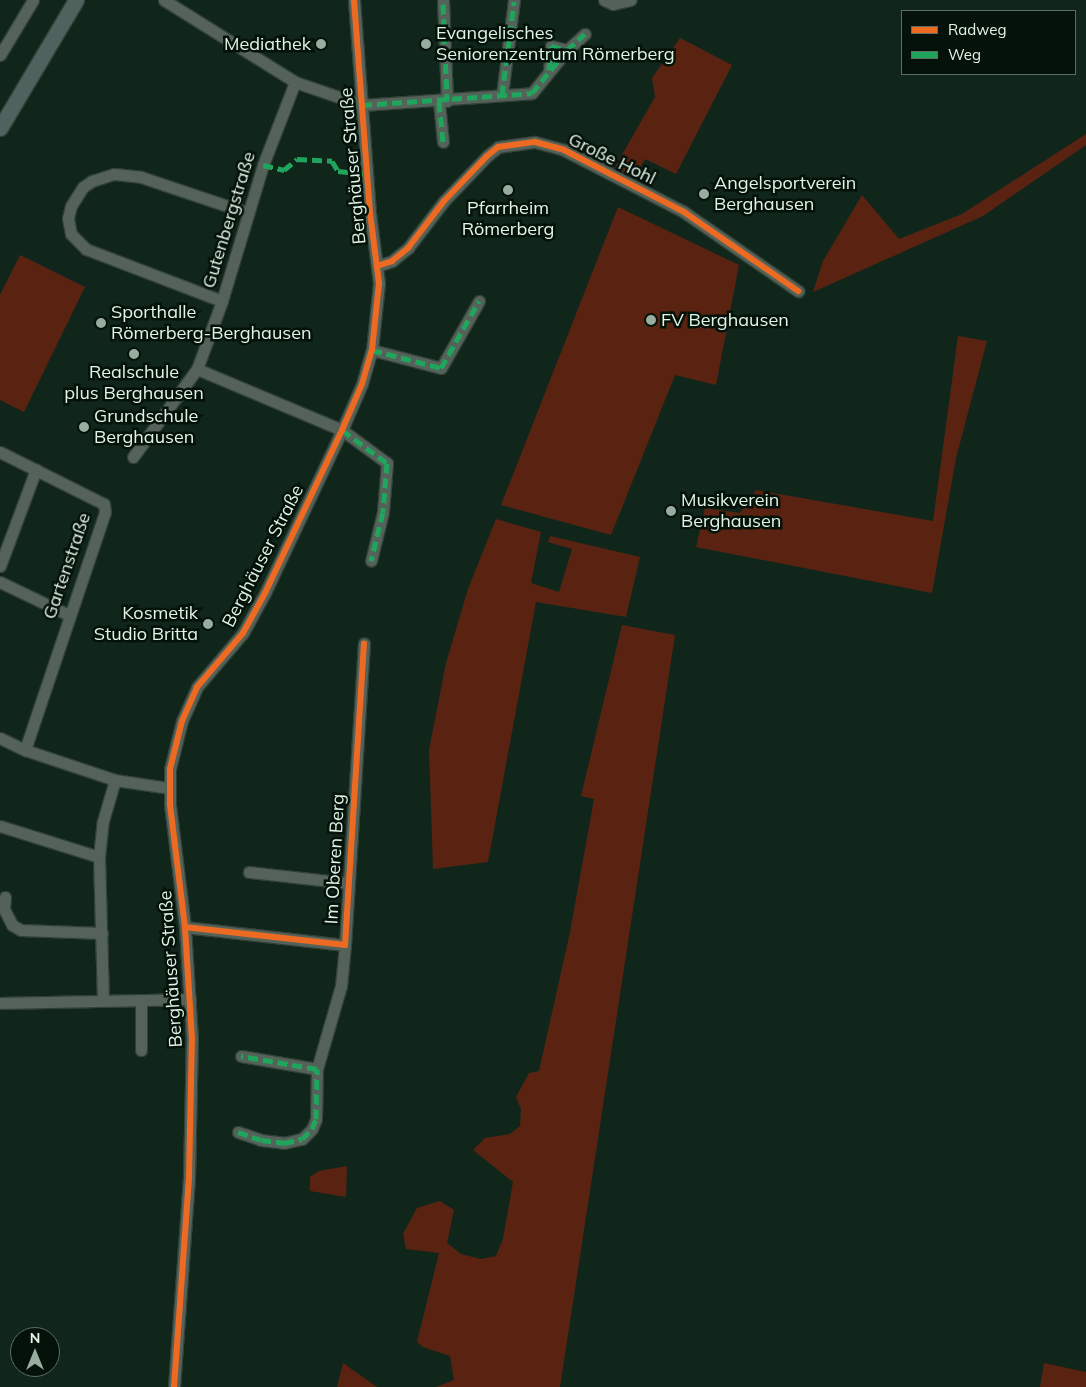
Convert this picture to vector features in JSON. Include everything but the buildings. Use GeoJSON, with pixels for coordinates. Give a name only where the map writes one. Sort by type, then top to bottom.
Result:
{"type":"FeatureCollection","features":[{"type":"Feature","properties":{"kind":"main road"},"geometry":{"type":"LineString","coordinates":[[0,128],[76,0]]}},
{"type":"Feature","properties":{"kind":"street"},"geometry":{"type":"LineString","coordinates":[[0,55],[32,0]]}},
{"type":"Feature","properties":{"kind":"street"},"geometry":{"type":"LineString","coordinates":[[164,0],[295,82],[362,105],[443,101],[532,93],[567,50],[585,34]]}},
{"type":"Feature","properties":{"kind":"street","name":"Berghäuser Straße"},"geometry":{"type":"LineString","coordinates":[[174,1387],[189,1178],[192,1039],[186,927],[169,788],[182,721],[197,687],[243,633],[252,617],[342,430],[362,384],[372,350],[379,309],[377,266],[354,0]]}},
{"type":"Feature","properties":{"kind":"street"},"geometry":{"type":"LineString","coordinates":[[442,142],[443,0]]}},
{"type":"Feature","properties":{"kind":"street"},"geometry":{"type":"LineString","coordinates":[[502,95],[514,0]]}},
{"type":"Feature","properties":{"kind":"street"},"geometry":{"type":"LineString","coordinates":[[604,0],[613,4],[631,0]]}},
{"type":"Feature","properties":{"kind":"street","name":"Gutenbergstraße"},"geometry":{"type":"LineString","coordinates":[[133,457],[197,369],[222,302],[248,213],[295,82]]}},
{"type":"Feature","properties":{"kind":"street","name":"Große Hohl"},"geometry":{"type":"LineString","coordinates":[[377,266],[392,262],[408,248],[444,201],[487,156],[498,148],[535,142],[564,150],[684,212],[798,291]]}},
{"type":"Feature","properties":{"kind":"street"},"geometry":{"type":"LineString","coordinates":[[222,302],[86,248],[71,234],[68,218],[70,206],[88,184],[114,174],[142,177],[248,213]]}},
{"type":"Feature","properties":{"kind":"street"},"geometry":{"type":"LineString","coordinates":[[372,350],[441,368],[479,301]]}},
{"type":"Feature","properties":{"kind":"street"},"geometry":{"type":"LineString","coordinates":[[197,369],[342,430],[387,464],[383,512],[371,561]]}},
{"type":"Feature","properties":{"kind":"street","name":"Gartenstraße"},"geometry":{"type":"LineString","coordinates":[[0,452],[104,504],[105,512],[25,750]]}},
{"type":"Feature","properties":{"kind":"street"},"geometry":{"type":"LineString","coordinates":[[0,566],[36,469]]}},
{"type":"Feature","properties":{"kind":"street"},"geometry":{"type":"LineString","coordinates":[[0,582],[69,615]]}},
{"type":"Feature","properties":{"kind":"street","name":"Im Oberen Berg"},"geometry":{"type":"LineString","coordinates":[[238,1132],[261,1140],[284,1143],[302,1139],[312,1129],[316,1119],[317,1069],[341,986],[364,644]]}},
{"type":"Feature","properties":{"kind":"street"},"geometry":{"type":"LineString","coordinates":[[0,738],[25,750],[115,780],[169,788]]}},
{"type":"Feature","properties":{"kind":"street"},"geometry":{"type":"LineString","coordinates":[[103,1000],[99,857],[104,821],[115,780]]}},
{"type":"Feature","properties":{"kind":"street"},"geometry":{"type":"LineString","coordinates":[[0,826],[99,857]]}},
{"type":"Feature","properties":{"kind":"street","name":"Im Oberen Berg"},"geometry":{"type":"LineString","coordinates":[[248,872],[347,883]]}},
{"type":"Feature","properties":{"kind":"street"},"geometry":{"type":"LineString","coordinates":[[5,897],[4,909],[12,925],[21,930],[102,934]]}},
{"type":"Feature","properties":{"kind":"street","name":"Im Oberen Berg"},"geometry":{"type":"LineString","coordinates":[[186,927],[345,945]]}},
{"type":"Feature","properties":{"kind":"street"},"geometry":{"type":"LineString","coordinates":[[0,1003],[190,999]]}},
{"type":"Feature","properties":{"kind":"street"},"geometry":{"type":"LineString","coordinates":[[141,1000],[142,1050]]}},
{"type":"Feature","properties":{"kind":"street"},"geometry":{"type":"LineString","coordinates":[[241,1056],[317,1069]]}},
{"type":"Feature","properties":{"kind":"shaded area"},"geometry":{"type":"Polygon","coordinates":[[[680,38],[732,65],[676,174],[645,159],[634,178],[615,167],[655,97],[652,78],[680,38]]]}},
{"type":"Feature","properties":{"kind":"shaded area"},"geometry":{"type":"Polygon","coordinates":[[[1086,134],[1086,145],[983,216],[813,292],[823,261],[862,195],[899,239],[962,214],[1086,134]]]}},
{"type":"Feature","properties":{"kind":"shaded area","name":"FV Berghausen"},"geometry":{"type":"Polygon","coordinates":[[[618,207],[739,265],[716,385],[675,375],[611,535],[501,505],[618,207]]]}},
{"type":"Feature","properties":{"kind":"shaded area"},"geometry":{"type":"Polygon","coordinates":[[[20,255],[85,287],[24,412],[0,400],[0,295],[20,255]]]}},
{"type":"Feature","properties":{"kind":"shaded area"},"geometry":{"type":"Polygon","coordinates":[[[958,336],[987,341],[956,458],[932,593],[696,547],[705,508],[740,513],[756,490],[933,521],[958,336]]]}},
{"type":"Feature","properties":{"kind":"shaded area"},"geometry":{"type":"Polygon","coordinates":[[[496,519],[541,532],[531,583],[559,592],[572,549],[548,542],[550,536],[640,557],[626,617],[536,602],[488,862],[433,869],[429,750],[446,663],[468,589],[496,519]]]}},
{"type":"Feature","properties":{"kind":"shaded area"},"geometry":{"type":"Polygon","coordinates":[[[622,625],[675,635],[560,1387],[436,1387],[454,1380],[450,1356],[423,1347],[417,1342],[439,1253],[406,1249],[403,1234],[417,1208],[440,1201],[454,1210],[447,1243],[461,1254],[481,1259],[496,1256],[503,1239],[513,1182],[473,1150],[485,1138],[510,1134],[520,1126],[521,1109],[516,1097],[529,1073],[539,1071],[570,932],[594,799],[581,796],[622,625]]]}},
{"type":"Feature","properties":{"kind":"shaded area"},"geometry":{"type":"Polygon","coordinates":[[[347,1166],[346,1197],[310,1191],[310,1177],[319,1171],[347,1166]]]}},
{"type":"Feature","properties":{"kind":"shaded area"},"geometry":{"type":"Polygon","coordinates":[[[343,1363],[377,1387],[337,1387],[343,1363]]]}},
{"type":"Feature","properties":{"kind":"shaded area"},"geometry":{"type":"Polygon","coordinates":[[[1044,1363],[1086,1372],[1086,1387],[1040,1387],[1044,1363]]]}},
{"type":"Feature","properties":{"kind":"marked path"},"geometry":{"type":"LineString","coordinates":[[502,95],[514,2]]}},
{"type":"Feature","properties":{"kind":"marked path"},"geometry":{"type":"LineString","coordinates":[[443,4],[447,101]]}},
{"type":"Feature","properties":{"kind":"marked path"},"geometry":{"type":"LineString","coordinates":[[362,105],[532,93],[567,50],[585,34]]}},
{"type":"Feature","properties":{"kind":"marked path"},"geometry":{"type":"LineString","coordinates":[[549,70],[551,46],[567,50]]}},
{"type":"Feature","properties":{"kind":"marked path"},"geometry":{"type":"LineString","coordinates":[[439,102],[443,142]]}},
{"type":"Feature","properties":{"kind":"marked path"},"geometry":{"type":"LineString","coordinates":[[263,165],[284,170],[297,159],[332,161],[338,171],[367,174]]}},
{"type":"Feature","properties":{"kind":"marked path"},"geometry":{"type":"LineString","coordinates":[[372,350],[441,368],[479,301]]}},
{"type":"Feature","properties":{"kind":"marked path"},"geometry":{"type":"LineString","coordinates":[[342,430],[387,463],[383,512],[371,561]]}},
{"type":"Feature","properties":{"kind":"marked path"},"geometry":{"type":"LineString","coordinates":[[238,1132],[261,1140],[284,1143],[302,1139],[312,1129],[316,1119],[317,1069],[241,1056]]}},
{"type":"Feature","properties":{"kind":"cycle path"},"geometry":{"type":"LineString","coordinates":[[174,1387],[189,1178],[192,1039],[185,927],[170,804],[170,769],[182,721],[197,687],[243,633],[265,593],[342,430],[362,384],[372,350],[379,283],[370,213],[354,0]]}},
{"type":"Feature","properties":{"kind":"cycle path"},"geometry":{"type":"LineString","coordinates":[[377,266],[392,261],[408,248],[444,201],[498,147],[535,142],[564,150],[684,212],[798,291]]}},
{"type":"Feature","properties":{"kind":"cycle path"},"geometry":{"type":"LineString","coordinates":[[185,927],[345,945],[364,644]]}},
{"type":"Feature","properties":{"kind":"place","name":"Mediathek"},"geometry":{"type":"Point","coordinates":[321,44]}},
{"type":"Feature","properties":{"kind":"place","name":"Evangelisches Seniorenzentrum Römerberg"},"geometry":{"type":"Point","coordinates":[426,44]}},
{"type":"Feature","properties":{"kind":"place","name":"Pfarrheim Römerberg"},"geometry":{"type":"Point","coordinates":[508,190]}},
{"type":"Feature","properties":{"kind":"place","name":"Angelsportverein Berghausen"},"geometry":{"type":"Point","coordinates":[704,194]}},
{"type":"Feature","properties":{"kind":"place","name":"FV Berghausen"},"geometry":{"type":"Point","coordinates":[651,320]}},
{"type":"Feature","properties":{"kind":"place","name":"Sporthalle Römerberg-Berghausen"},"geometry":{"type":"Point","coordinates":[101,323]}},
{"type":"Feature","properties":{"kind":"place","name":"Realschule plus Berghausen"},"geometry":{"type":"Point","coordinates":[134,354]}},
{"type":"Feature","properties":{"kind":"place","name":"Grundschule Berghausen"},"geometry":{"type":"Point","coordinates":[84,427]}},
{"type":"Feature","properties":{"kind":"place","name":"Musikverein Berghausen"},"geometry":{"type":"Point","coordinates":[671,511]}},
{"type":"Feature","properties":{"kind":"place","name":"Kosmetik Studio Britta"},"geometry":{"type":"Point","coordinates":[208,624]}}]}
